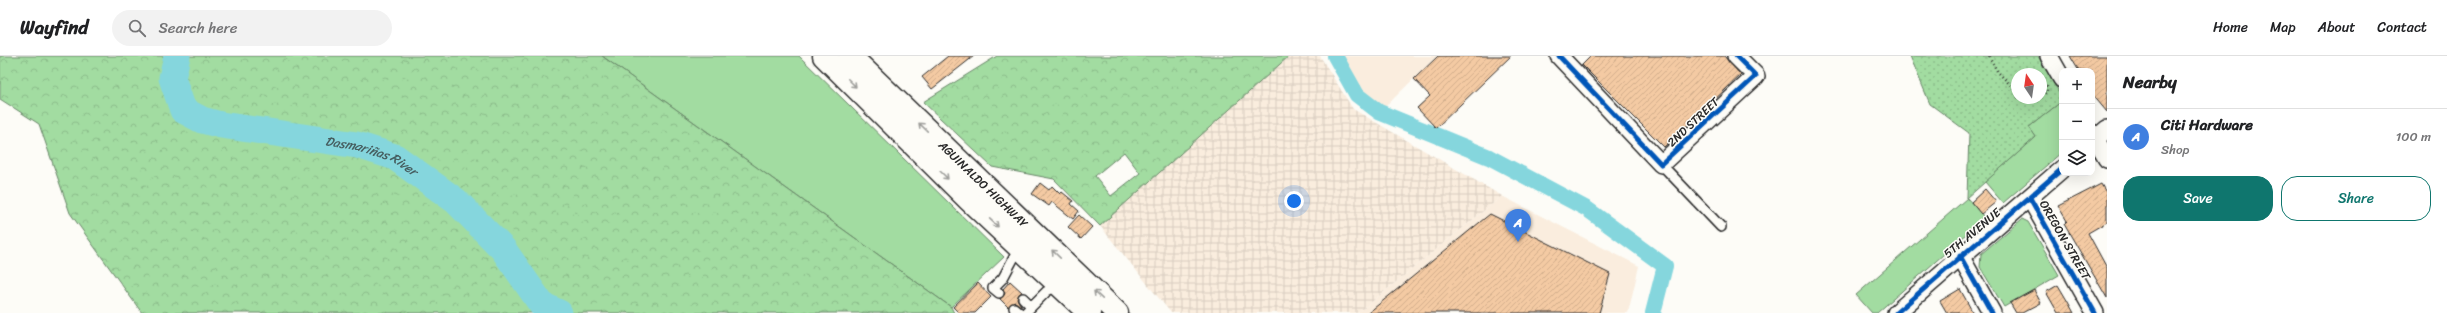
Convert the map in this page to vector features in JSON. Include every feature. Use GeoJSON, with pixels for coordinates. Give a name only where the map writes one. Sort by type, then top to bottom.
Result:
{"type":"FeatureCollection","features":[{"type":"Feature","properties":{"kind":"main road","name":"AGUINALDO HIGHWAY"},"geometry":{"type":"LineString","coordinates":[[824,56],[882,100],[1026,239],[1080,277],[1117,313]]}},
{"type":"Feature","properties":{"kind":"main road","name":"AGUINALDO HIGHWAY"},"geometry":{"type":"LineString","coordinates":[[854,57],[882,100]]}},
{"type":"Feature","properties":{"kind":"main road","name":"AGUINALDO HIGHWAY"},"geometry":{"type":"LineString","coordinates":[[1026,239],[1060,285],[1089,313]]}},
{"type":"Feature","properties":{"kind":"street","name":"2ND STREET"},"geometry":{"type":"LineString","coordinates":[[1661,164],[1756,76],[1736,56]]}},
{"type":"Feature","properties":{"kind":"street"},"geometry":{"type":"LineString","coordinates":[[2049,56],[2059,74]]}},
{"type":"Feature","properties":{"kind":"street"},"geometry":{"type":"LineString","coordinates":[[1566,59],[1661,164]]}},
{"type":"Feature","properties":{"kind":"street"},"geometry":{"type":"LineString","coordinates":[[2097,136],[2107,159]]}},
{"type":"Feature","properties":{"kind":"street","name":"5TH AVENUE"},"geometry":{"type":"LineString","coordinates":[[1896,313],[2059,172]]}},
{"type":"Feature","properties":{"kind":"street","name":"OREGON STREET"},"geometry":{"type":"LineString","coordinates":[[2030,198],[2095,313]]}},
{"type":"Feature","properties":{"kind":"street"},"geometry":{"type":"LineString","coordinates":[[1960,256],[1992,313]]}},
{"type":"Feature","properties":{"kind":"lane"},"geometry":{"type":"LineString","coordinates":[[1661,164],[1721,227]]}},
{"type":"Feature","properties":{"kind":"lane"},"geometry":{"type":"LineString","coordinates":[[999,293],[993,288],[1005,281],[1026,239]]}},
{"type":"Feature","properties":{"kind":"lane"},"geometry":{"type":"LineString","coordinates":[[1023,298],[1028,310],[1047,291],[1080,277]]}},
{"type":"Feature","properties":{"kind":"path"},"geometry":{"type":"LineString","coordinates":[[1990,57],[1997,71],[2011,85]]}},
{"type":"Feature","properties":{"kind":"shaded area"},"geometry":{"type":"Polygon","coordinates":[[[1289,56],[1320,56],[1353,109],[1502,196],[1358,313],[1171,313],[1100,226],[1289,56]]]}},
{"type":"Feature","properties":{"kind":"shaded area"},"geometry":{"type":"Polygon","coordinates":[[[1340,56],[1437,56],[1384,108],[1361,91],[1340,56]]]}},
{"type":"Feature","properties":{"kind":"shaded area"},"geometry":{"type":"Polygon","coordinates":[[[1502,196],[1639,266],[1628,313],[1358,313],[1502,196]]]}},
{"type":"Feature","properties":{"kind":"green space"},"geometry":{"type":"Polygon","coordinates":[[[0,56],[602,56],[951,307],[954,313],[142,313],[70,213],[39,124],[0,99],[0,56]]]}},
{"type":"Feature","properties":{"kind":"green space"},"geometry":{"type":"Polygon","coordinates":[[[602,56],[799,56],[1004,257],[951,307],[602,56]]]}},
{"type":"Feature","properties":{"kind":"green space"},"geometry":{"type":"Polygon","coordinates":[[[997,56],[1289,56],[1100,226],[1054,179],[992,167],[923,102],[997,56]],[[1124,152],[1095,176],[1111,196],[1140,173],[1124,152]]]}},
{"type":"Feature","properties":{"kind":"green space"},"geometry":{"type":"Polygon","coordinates":[[[1910,56],[2038,56],[2045,68],[2011,68],[2011,104],[2047,104],[2047,71],[2059,92],[2059,103],[2029,127],[2036,137],[1967,198],[1969,133],[1930,104],[1910,56]]]}},
{"type":"Feature","properties":{"kind":"green space"},"geometry":{"type":"Polygon","coordinates":[[[2059,103],[2059,155],[2003,203],[1985,182],[2036,137],[2029,127],[2059,103]]]}},
{"type":"Feature","properties":{"kind":"green space"},"geometry":{"type":"Polygon","coordinates":[[[1967,198],[1985,218],[1877,313],[1872,313],[1856,295],[1967,198]]]}},
{"type":"Feature","properties":{"kind":"green space"},"geometry":{"type":"Polygon","coordinates":[[[2022,219],[2028,222],[2059,275],[2004,307],[1980,267],[1981,254],[2022,219]]]}},
{"type":"Feature","properties":{"kind":"building"},"geometry":{"type":"Polygon","coordinates":[[[948,56],[974,56],[932,89],[922,77],[948,56]]]}},
{"type":"Feature","properties":{"kind":"building"},"geometry":{"type":"Polygon","coordinates":[[[1438,56],[1511,56],[1436,128],[1417,108],[1430,96],[1414,79],[1438,56]]]}},
{"type":"Feature","properties":{"kind":"building"},"geometry":{"type":"Polygon","coordinates":[[[1591,56],[1724,56],[1741,75],[1664,147],[1582,65],[1591,56]]]}},
{"type":"Feature","properties":{"kind":"building"},"geometry":{"type":"Polygon","coordinates":[[[2070,56],[2107,56],[2107,112],[2095,98],[2095,68],[2077,68],[2070,56]]]}},
{"type":"Feature","properties":{"kind":"building"},"geometry":{"type":"Polygon","coordinates":[[[1040,183],[1049,190],[1052,186],[1060,194],[1062,192],[1073,201],[1071,204],[1079,211],[1073,219],[1052,202],[1049,206],[1032,194],[1040,183]]]}},
{"type":"Feature","properties":{"kind":"building"},"geometry":{"type":"Polygon","coordinates":[[[2101,184],[2107,194],[2107,222],[2088,233],[2107,268],[2107,298],[2064,224],[2067,221],[2058,206],[2101,184]]]}},
{"type":"Feature","properties":{"kind":"building"},"geometry":{"type":"Polygon","coordinates":[[[1985,189],[1996,202],[1981,214],[1971,202],[1985,189]]]}},
{"type":"Feature","properties":{"kind":"building"},"geometry":{"type":"Polygon","coordinates":[[[1490,214],[1610,274],[1599,313],[1368,313],[1490,214]]]}},
{"type":"Feature","properties":{"kind":"building"},"geometry":{"type":"Polygon","coordinates":[[[1079,215],[1092,227],[1081,239],[1068,227],[1079,215]]]}},
{"type":"Feature","properties":{"kind":"building"},"geometry":{"type":"Polygon","coordinates":[[[1010,281],[1022,292],[1019,294],[1017,299],[1022,307],[1015,302],[1008,307],[1000,299],[1005,294],[1003,289],[1010,281]]]}},
{"type":"Feature","properties":{"kind":"building"},"geometry":{"type":"Polygon","coordinates":[[[978,283],[991,297],[975,313],[959,313],[953,307],[978,283]]]}},
{"type":"Feature","properties":{"kind":"building"},"geometry":{"type":"Polygon","coordinates":[[[2058,285],[2074,313],[2058,313],[2046,292],[2058,285]]]}},
{"type":"Feature","properties":{"kind":"building"},"geometry":{"type":"Polygon","coordinates":[[[1960,289],[1973,313],[1947,313],[1940,301],[1960,289]]]}},
{"type":"Feature","properties":{"kind":"building"},"geometry":{"type":"Polygon","coordinates":[[[2034,290],[2041,303],[2022,313],[2016,313],[2010,303],[2034,290]]]}},
{"type":"Feature","properties":{"kind":"waterway","name":"Dasmariñas River"},"geometry":{"type":"LineString","coordinates":[[177,56],[172,78],[183,110],[202,120],[221,125],[357,145],[395,157],[456,201],[503,249],[542,305],[559,313]]}},
{"type":"Feature","properties":{"kind":"waterway"},"geometry":{"type":"LineString","coordinates":[[1335,56],[1357,95],[1379,112],[1489,157],[1587,209],[1665,266],[1653,313]]}},
{"type":"Feature","properties":{"kind":"cycle path"},"geometry":{"type":"LineString","coordinates":[[1559,56],[1661,164],[1756,76],[1736,56]]}},
{"type":"Feature","properties":{"kind":"cycle path"},"geometry":{"type":"LineString","coordinates":[[1896,313],[2059,172]]}},
{"type":"Feature","properties":{"kind":"cycle path"},"geometry":{"type":"LineString","coordinates":[[2030,198],[2095,313]]}},
{"type":"Feature","properties":{"kind":"cycle path"},"geometry":{"type":"LineString","coordinates":[[1960,256],[1992,313]]}},
{"type":"Feature","properties":{"kind":"place","name":"Citi Hardware"},"geometry":{"type":"Point","coordinates":[1518,242]}}]}
